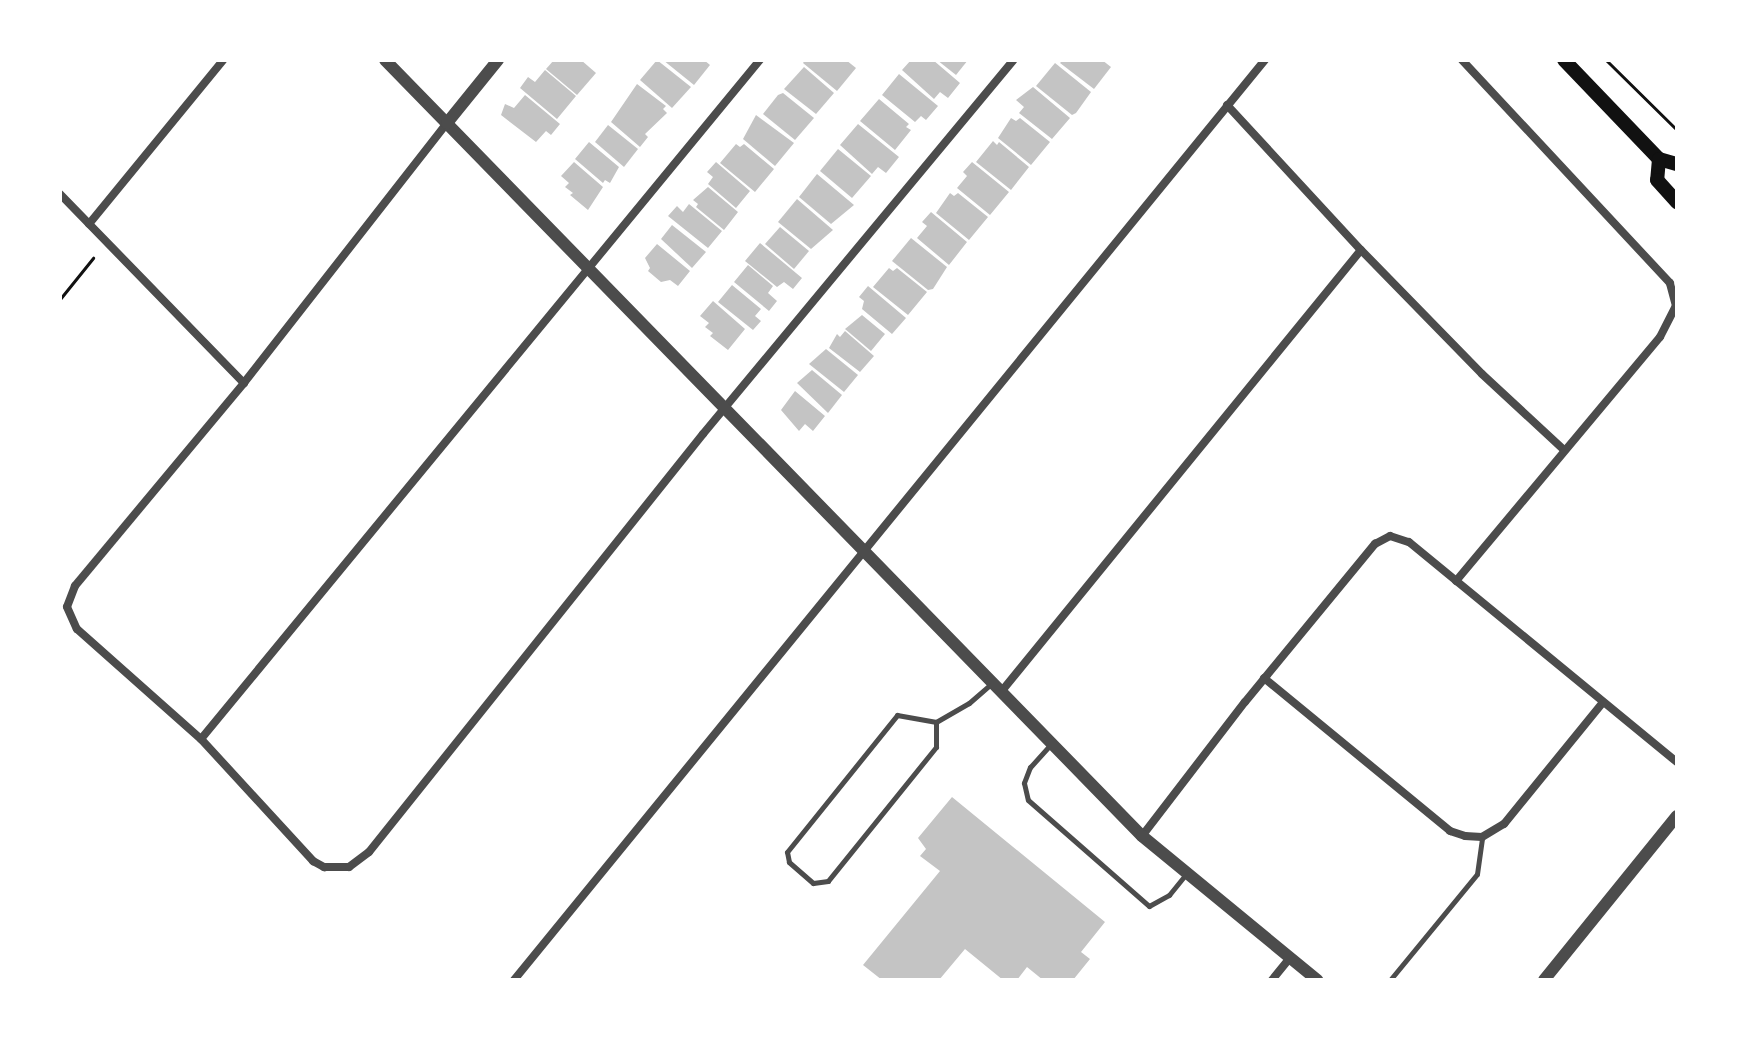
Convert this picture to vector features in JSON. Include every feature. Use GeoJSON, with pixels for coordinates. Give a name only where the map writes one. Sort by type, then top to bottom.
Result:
{"type":"FeatureCollection","features":[{"type":"Feature","properties":{"kind":"main road"},"geometry":{"type":"LineString","coordinates":[[1564,60],[1659,159],[1677,164]]}},
{"type":"Feature","properties":{"kind":"main road"},"geometry":{"type":"LineString","coordinates":[[1659,159],[1657,180],[1677,202]]}},
{"type":"Feature","properties":{"kind":"street"},"geometry":{"type":"LineString","coordinates":[[89,224],[223,60]]}},
{"type":"Feature","properties":{"kind":"street"},"geometry":{"type":"LineString","coordinates":[[385,60],[1142,836],[1317,980]]}},
{"type":"Feature","properties":{"kind":"street"},"geometry":{"type":"LineString","coordinates":[[498,60],[244,383],[75,586],[67,607],[77,629],[201,739],[313,861],[337,869],[361,861],[724,407],[1013,60]]}},
{"type":"Feature","properties":{"kind":"street"},"geometry":{"type":"LineString","coordinates":[[201,739],[760,60]]}},
{"type":"Feature","properties":{"kind":"street"},"geometry":{"type":"LineString","coordinates":[[514,980],[866,553],[1265,60]]}},
{"type":"Feature","properties":{"kind":"street"},"geometry":{"type":"LineString","coordinates":[[1456,581],[1660,337],[1676,306],[1670,283],[1462,60]]}},
{"type":"Feature","properties":{"kind":"street"},"geometry":{"type":"LineString","coordinates":[[1227,105],[1361,250],[1482,374],[1564,450]]}},
{"type":"Feature","properties":{"kind":"street"},"geometry":{"type":"LineString","coordinates":[[60,194],[244,383]]}},
{"type":"Feature","properties":{"kind":"street"},"geometry":{"type":"LineString","coordinates":[[997,687],[1361,250]]}},
{"type":"Feature","properties":{"kind":"street"},"geometry":{"type":"LineString","coordinates":[[1142,836],[1264,678],[1375,544],[1390,536],[1409,542],[1677,762]]}},
{"type":"Feature","properties":{"kind":"street"},"geometry":{"type":"LineString","coordinates":[[1264,678],[1450,831],[1482,837],[1504,824],[1603,702]]}},
{"type":"Feature","properties":{"kind":"street"},"geometry":{"type":"LineString","coordinates":[[1544,980],[1677,816]]}},
{"type":"Feature","properties":{"kind":"street"},"geometry":{"type":"LineString","coordinates":[[1272,980],[1290,958]]}},
{"type":"Feature","properties":{"kind":"lane"},"geometry":{"type":"LineString","coordinates":[[936,722],[936,747],[828,881],[813,883],[789,862],[787,852],[897,715],[936,722],[997,687]]}},
{"type":"Feature","properties":{"kind":"lane"},"geometry":{"type":"LineString","coordinates":[[1052,743],[1030,767],[1024,783],[1028,800],[1149,906],[1169,895],[1187,873]]}},
{"type":"Feature","properties":{"kind":"lane"},"geometry":{"type":"LineString","coordinates":[[1390,980],[1477,874],[1482,837]]}},
{"type":"Feature","properties":{"kind":"path"},"geometry":{"type":"LineString","coordinates":[[1606,60],[1677,130]]}},
{"type":"Feature","properties":{"kind":"path"},"geometry":{"type":"LineString","coordinates":[[60,299],[93,258]]}},
{"type":"Feature","properties":{"kind":"building"},"geometry":{"type":"Polygon","coordinates":[[[554,60],[581,60],[596,73],[577,95],[546,69],[554,60]]]}},
{"type":"Feature","properties":{"kind":"building"},"geometry":{"type":"Polygon","coordinates":[[[657,60],[691,87],[672,108],[640,80],[657,60]]]}},
{"type":"Feature","properties":{"kind":"building"},"geometry":{"type":"Polygon","coordinates":[[[663,60],[704,60],[710,65],[694,85],[663,60]]]}},
{"type":"Feature","properties":{"kind":"building"},"geometry":{"type":"Polygon","coordinates":[[[805,60],[846,60],[856,68],[837,91],[803,63],[805,60]]]}},
{"type":"Feature","properties":{"kind":"building"},"geometry":{"type":"Polygon","coordinates":[[[911,60],[933,60],[960,83],[948,98],[940,92],[934,99],[902,70],[911,60]]]}},
{"type":"Feature","properties":{"kind":"building"},"geometry":{"type":"Polygon","coordinates":[[[937,60],[968,60],[956,75],[937,60]]]}},
{"type":"Feature","properties":{"kind":"building"},"geometry":{"type":"Polygon","coordinates":[[[1063,60],[1102,60],[1111,67],[1094,89],[1060,63],[1063,60]]]}},
{"type":"Feature","properties":{"kind":"building"},"geometry":{"type":"Polygon","coordinates":[[[1055,63],[1091,92],[1072,115],[1036,86],[1055,63]]]}},
{"type":"Feature","properties":{"kind":"building"},"geometry":{"type":"Polygon","coordinates":[[[804,67],[834,93],[816,114],[784,89],[804,67]]]}},
{"type":"Feature","properties":{"kind":"building"},"geometry":{"type":"Polygon","coordinates":[[[545,70],[576,96],[557,119],[520,88],[528,77],[535,82],[545,70]]]}},
{"type":"Feature","properties":{"kind":"building"},"geometry":{"type":"Polygon","coordinates":[[[899,74],[938,106],[926,120],[921,116],[915,122],[882,95],[899,74]]]}},
{"type":"Feature","properties":{"kind":"building"},"geometry":{"type":"Polygon","coordinates":[[[637,84],[666,106],[663,109],[667,113],[645,134],[648,137],[640,147],[611,122],[637,84]]]}},
{"type":"Feature","properties":{"kind":"building"},"geometry":{"type":"Polygon","coordinates":[[[1033,87],[1070,118],[1052,139],[1019,113],[1024,107],[1016,100],[1033,87]]]}},
{"type":"Feature","properties":{"kind":"building"},"geometry":{"type":"Polygon","coordinates":[[[783,93],[814,118],[795,140],[763,114],[783,93]]]}},
{"type":"Feature","properties":{"kind":"building"},"geometry":{"type":"Polygon","coordinates":[[[525,95],[560,124],[551,135],[546,131],[536,142],[501,115],[505,104],[514,108],[525,95]]]}},
{"type":"Feature","properties":{"kind":"building"},"geometry":{"type":"Polygon","coordinates":[[[879,99],[909,124],[906,127],[911,130],[895,150],[860,121],[879,99]]]}},
{"type":"Feature","properties":{"kind":"building"},"geometry":{"type":"Polygon","coordinates":[[[756,115],[794,143],[775,166],[743,139],[756,115]]]}},
{"type":"Feature","properties":{"kind":"building"},"geometry":{"type":"Polygon","coordinates":[[[1011,118],[1016,121],[1020,118],[1050,142],[1031,165],[998,138],[1011,118]]]}},
{"type":"Feature","properties":{"kind":"building"},"geometry":{"type":"Polygon","coordinates":[[[858,124],[899,157],[886,173],[878,167],[872,174],[840,145],[858,124]]]}},
{"type":"Feature","properties":{"kind":"building"},"geometry":{"type":"Polygon","coordinates":[[[608,125],[638,149],[624,167],[595,142],[608,125]]]}},
{"type":"Feature","properties":{"kind":"building"},"geometry":{"type":"Polygon","coordinates":[[[993,141],[997,145],[999,142],[1029,167],[1011,190],[976,162],[993,141]]]}},
{"type":"Feature","properties":{"kind":"building"},"geometry":{"type":"Polygon","coordinates":[[[589,142],[619,167],[610,183],[605,180],[603,183],[575,159],[589,142]]]}},
{"type":"Feature","properties":{"kind":"building"},"geometry":{"type":"Polygon","coordinates":[[[736,144],[740,147],[744,144],[774,169],[755,192],[720,163],[736,144]]]}},
{"type":"Feature","properties":{"kind":"building"},"geometry":{"type":"Polygon","coordinates":[[[838,149],[871,176],[852,198],[820,171],[838,149]]]}},
{"type":"Feature","properties":{"kind":"building"},"geometry":{"type":"Polygon","coordinates":[[[574,162],[603,187],[588,210],[570,195],[573,193],[565,187],[569,183],[561,176],[574,162]]]}},
{"type":"Feature","properties":{"kind":"building"},"geometry":{"type":"Polygon","coordinates":[[[716,162],[750,191],[736,208],[708,184],[713,177],[707,172],[716,162]]]}},
{"type":"Feature","properties":{"kind":"building"},"geometry":{"type":"Polygon","coordinates":[[[972,162],[1009,192],[990,215],[957,188],[967,176],[963,172],[972,162]]]}},
{"type":"Feature","properties":{"kind":"building"},"geometry":{"type":"Polygon","coordinates":[[[817,174],[854,205],[831,224],[799,197],[817,174]]]}},
{"type":"Feature","properties":{"kind":"building"},"geometry":{"type":"Polygon","coordinates":[[[708,187],[738,212],[724,230],[696,207],[698,204],[693,200],[708,187]]]}},
{"type":"Feature","properties":{"kind":"building"},"geometry":{"type":"Polygon","coordinates":[[[950,193],[954,196],[958,193],[988,217],[969,240],[936,213],[950,193]]]}},
{"type":"Feature","properties":{"kind":"building"},"geometry":{"type":"Polygon","coordinates":[[[797,199],[833,230],[811,249],[778,222],[797,199]]]}},
{"type":"Feature","properties":{"kind":"building"},"geometry":{"type":"Polygon","coordinates":[[[689,204],[722,231],[708,248],[668,216],[677,206],[683,212],[689,204]]]}},
{"type":"Feature","properties":{"kind":"building"},"geometry":{"type":"Polygon","coordinates":[[[931,212],[967,242],[949,265],[917,238],[927,226],[922,222],[931,212]]]}},
{"type":"Feature","properties":{"kind":"building"},"geometry":{"type":"Polygon","coordinates":[[[672,225],[706,252],[692,268],[661,239],[672,225]]]}},
{"type":"Feature","properties":{"kind":"building"},"geometry":{"type":"Polygon","coordinates":[[[780,227],[809,251],[794,269],[765,244],[780,227]]]}},
{"type":"Feature","properties":{"kind":"building"},"geometry":{"type":"Polygon","coordinates":[[[911,238],[947,267],[933,289],[928,290],[892,261],[911,238]]]}},
{"type":"Feature","properties":{"kind":"building"},"geometry":{"type":"Polygon","coordinates":[[[760,243],[802,278],[793,289],[784,282],[777,287],[745,261],[760,243]]]}},
{"type":"Feature","properties":{"kind":"building"},"geometry":{"type":"Polygon","coordinates":[[[657,244],[690,271],[678,286],[670,280],[661,282],[648,271],[650,268],[645,258],[657,244]]]}},
{"type":"Feature","properties":{"kind":"building"},"geometry":{"type":"Polygon","coordinates":[[[748,265],[773,286],[768,293],[777,301],[769,311],[734,282],[748,265]]]}},
{"type":"Feature","properties":{"kind":"building"},"geometry":{"type":"Polygon","coordinates":[[[889,268],[893,271],[897,268],[927,292],[908,315],[873,287],[889,268]]]}},
{"type":"Feature","properties":{"kind":"building"},"geometry":{"type":"Polygon","coordinates":[[[732,285],[761,309],[755,316],[761,321],[753,330],[718,302],[732,285]]]}},
{"type":"Feature","properties":{"kind":"building"},"geometry":{"type":"Polygon","coordinates":[[[868,286],[906,318],[892,334],[862,309],[864,301],[859,297],[868,286]]]}},
{"type":"Feature","properties":{"kind":"building"},"geometry":{"type":"Polygon","coordinates":[[[713,301],[745,329],[728,350],[710,336],[713,333],[705,327],[709,323],[700,316],[713,301]]]}},
{"type":"Feature","properties":{"kind":"building"},"geometry":{"type":"Polygon","coordinates":[[[862,315],[885,334],[871,351],[845,329],[862,315]]]}},
{"type":"Feature","properties":{"kind":"building"},"geometry":{"type":"Polygon","coordinates":[[[845,331],[874,356],[860,372],[829,348],[837,334],[840,337],[845,331]]]}},
{"type":"Feature","properties":{"kind":"building"},"geometry":{"type":"Polygon","coordinates":[[[826,349],[858,375],[844,392],[809,364],[826,349]]]}},
{"type":"Feature","properties":{"kind":"building"},"geometry":{"type":"Polygon","coordinates":[[[812,370],[842,395],[828,413],[797,383],[812,370]]]}},
{"type":"Feature","properties":{"kind":"building"},"geometry":{"type":"Polygon","coordinates":[[[795,391],[825,416],[813,431],[805,424],[799,431],[781,410],[795,391]]]}},
{"type":"Feature","properties":{"kind":"building"},"geometry":{"type":"Polygon","coordinates":[[[952,797],[1105,922],[1081,952],[1090,959],[1073,980],[1043,980],[1027,967],[1017,980],[1003,980],[965,949],[939,980],[882,980],[863,965],[940,871],[920,856],[926,849],[918,838],[952,797]]]}}]}
